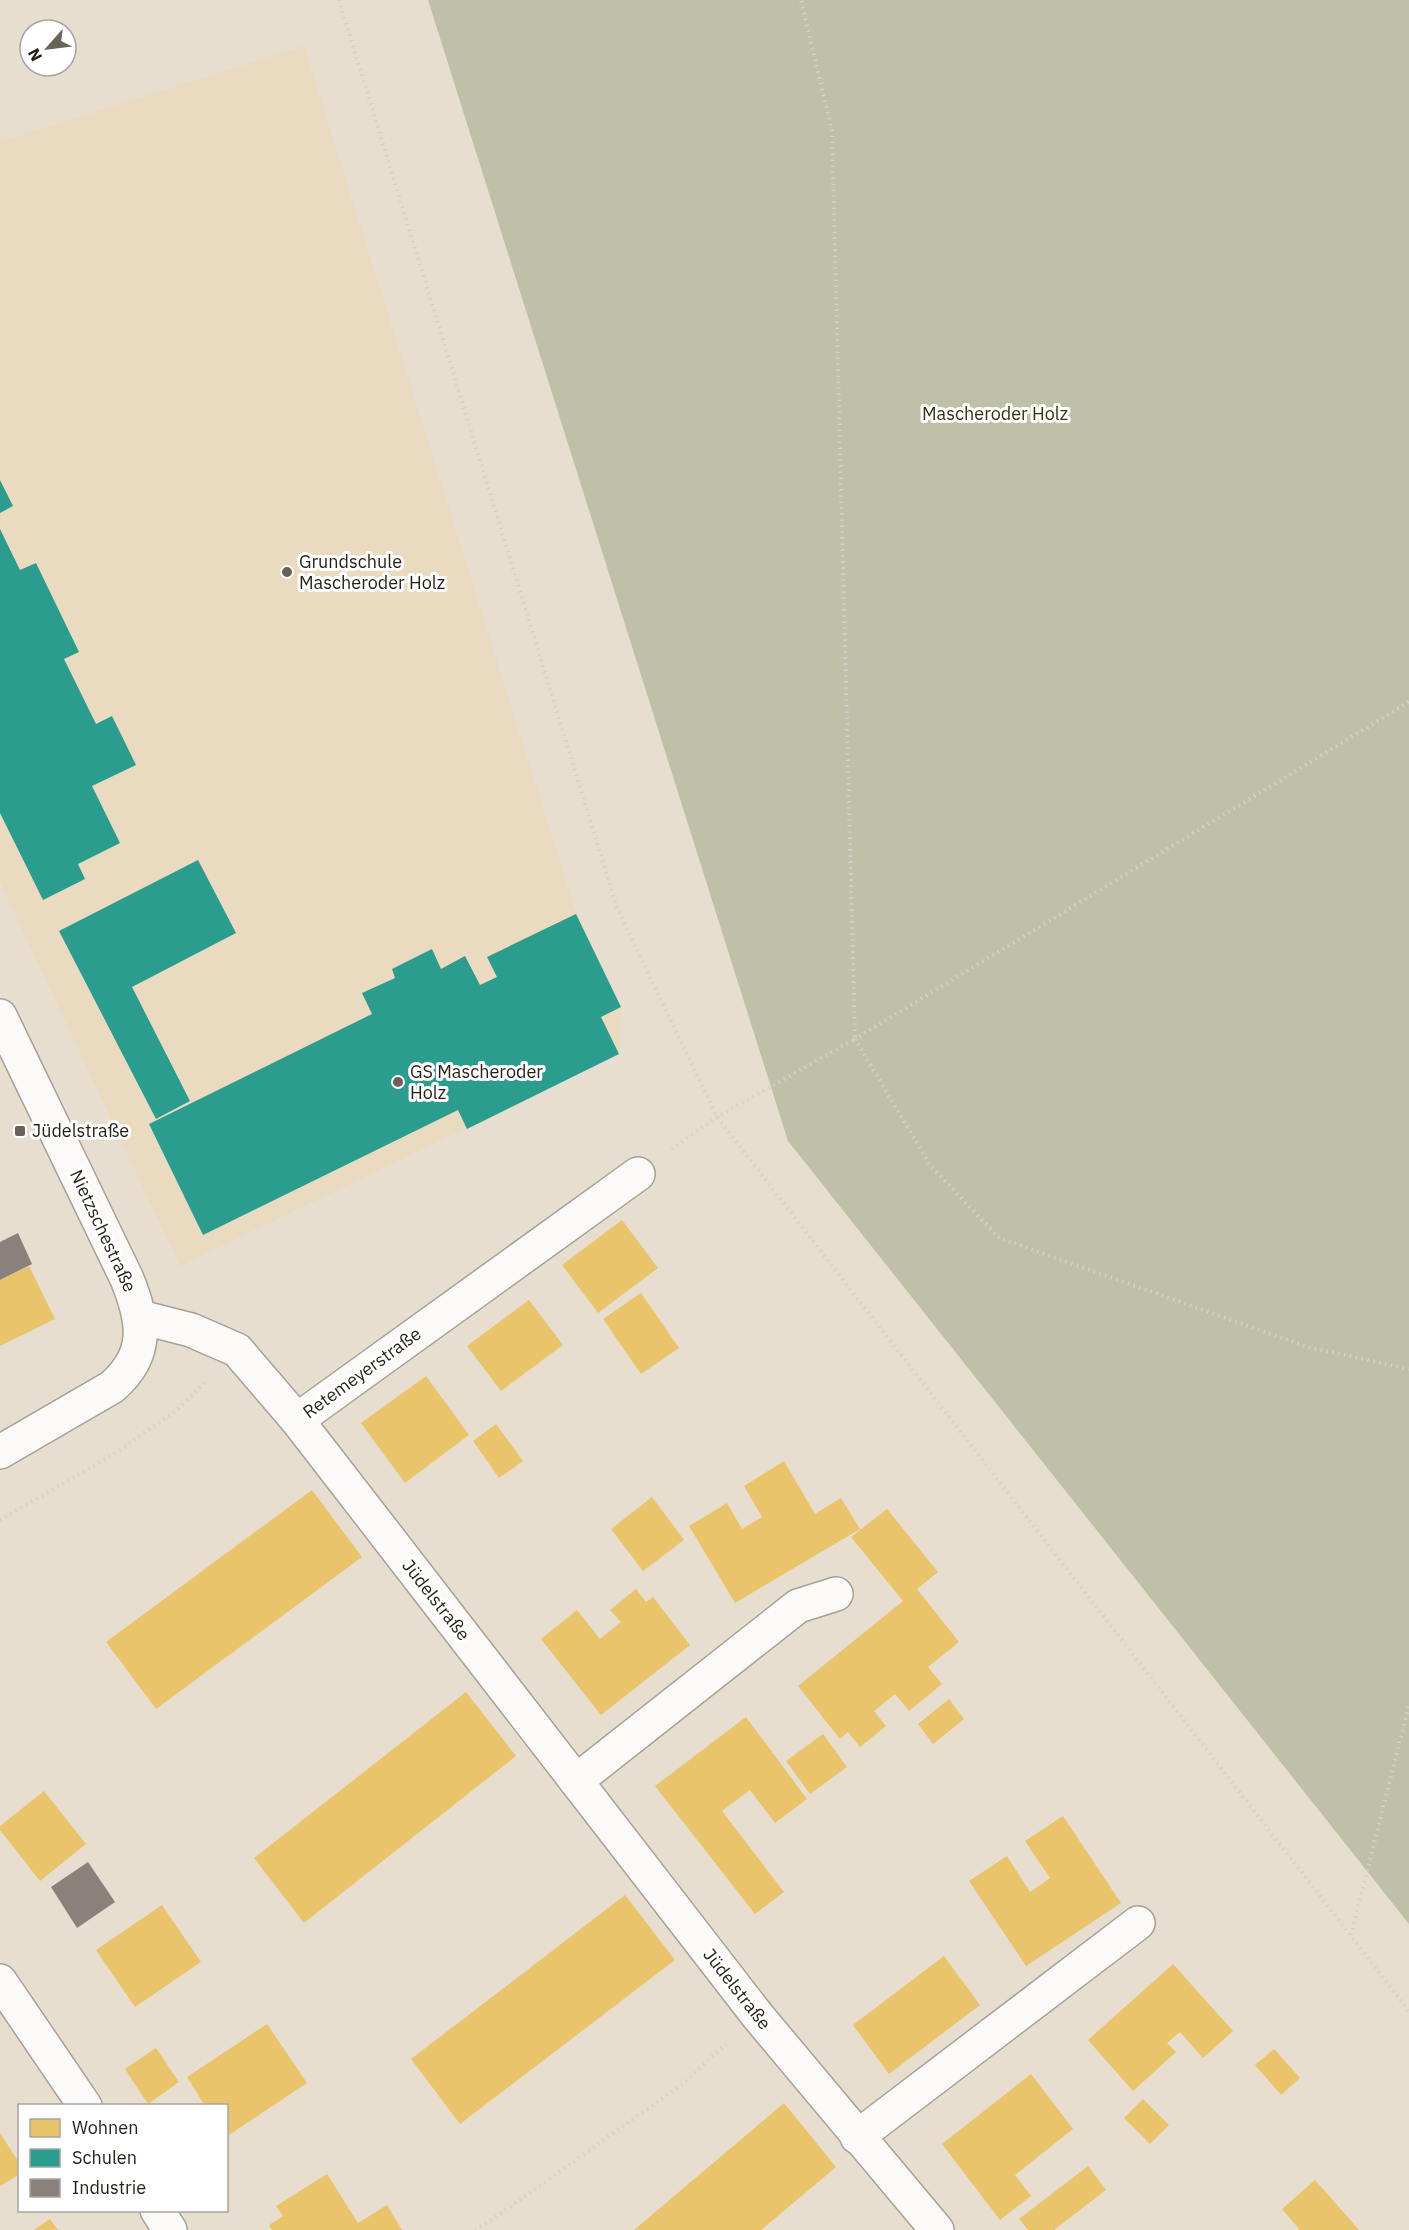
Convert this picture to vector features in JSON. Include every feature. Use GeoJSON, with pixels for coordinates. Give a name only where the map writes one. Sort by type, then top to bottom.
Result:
{"type":"FeatureCollection","features":[{"type":"Feature","properties":{"kind":"street","name":"Nietzschestraße"},"geometry":{"type":"LineString","coordinates":[[0,1016],[127,1278],[140,1317]]}},
{"type":"Feature","properties":{"kind":"street","name":"Retemeyerstraße"},"geometry":{"type":"LineString","coordinates":[[140,1317],[191,1330],[237,1350],[297,1420],[638,1174]]}},
{"type":"Feature","properties":{"kind":"street"},"geometry":{"type":"LineString","coordinates":[[0,1452],[112,1387],[125,1375],[141,1342],[140,1317]]}},
{"type":"Feature","properties":{"kind":"street","name":"Jüdelstraße"},"geometry":{"type":"LineString","coordinates":[[297,1420],[757,2015],[937,2230]]}},
{"type":"Feature","properties":{"kind":"street"},"geometry":{"type":"LineString","coordinates":[[576,1781],[798,1606],[836,1594]]}},
{"type":"Feature","properties":{"kind":"street"},"geometry":{"type":"LineString","coordinates":[[857,2137],[1138,1923]]}},
{"type":"Feature","properties":{"kind":"street"},"geometry":{"type":"LineString","coordinates":[[0,1981],[84,2104]]}},
{"type":"Feature","properties":{"kind":"street"},"geometry":{"type":"LineString","coordinates":[[158,2212],[170,2230]]}},
{"type":"Feature","properties":{"kind":"path"},"geometry":{"type":"LineString","coordinates":[[339,0],[617,908],[717,1117],[1409,2011]]}},
{"type":"Feature","properties":{"kind":"path"},"geometry":{"type":"LineString","coordinates":[[801,0],[831,131],[855,1039],[930,1165],[999,1238],[1308,1347],[1409,1369]]}},
{"type":"Feature","properties":{"kind":"path"},"geometry":{"type":"LineString","coordinates":[[638,1174],[717,1117],[855,1039],[1409,702]]}},
{"type":"Feature","properties":{"kind":"path"},"geometry":{"type":"LineString","coordinates":[[0,1520],[111,1456],[177,1410],[237,1350]]}},
{"type":"Feature","properties":{"kind":"path"},"geometry":{"type":"LineString","coordinates":[[1351,1935],[1409,1705]]}},
{"type":"Feature","properties":{"kind":"path"},"geometry":{"type":"LineString","coordinates":[[475,2230],[685,2082],[757,2015]]}},
{"type":"Feature","properties":{"kind":"shaded area","name":"Grundschule Mascheroder Holz"},"geometry":{"type":"Polygon","coordinates":[[[304,46],[573,904],[621,1007],[619,1054],[180,1266],[0,882],[0,142],[304,46]]]}},
{"type":"Feature","properties":{"kind":"green space","name":"Mascheroder Holz"},"geometry":{"type":"Polygon","coordinates":[[[428,0],[1409,0],[1409,1924],[788,1141],[428,0]]]}},
{"type":"Feature","properties":{"kind":"building: Wohnen"},"geometry":{"type":"Polygon","coordinates":[[[622,1220],[658,1268],[598,1313],[562,1265],[622,1220]]]}},
{"type":"Feature","properties":{"kind":"building: Wohnen"},"geometry":{"type":"Polygon","coordinates":[[[29,1266],[55,1319],[0,1346],[0,1280],[29,1266]]]}},
{"type":"Feature","properties":{"kind":"building: Wohnen"},"geometry":{"type":"Polygon","coordinates":[[[641,1293],[679,1348],[641,1374],[603,1319],[641,1293]]]}},
{"type":"Feature","properties":{"kind":"building: Wohnen"},"geometry":{"type":"Polygon","coordinates":[[[529,1300],[563,1345],[501,1391],[467,1346],[529,1300]]]}},
{"type":"Feature","properties":{"kind":"building: Wohnen"},"geometry":{"type":"Polygon","coordinates":[[[426,1376],[469,1435],[405,1483],[361,1423],[426,1376]]]}},
{"type":"Feature","properties":{"kind":"building: Wohnen"},"geometry":{"type":"Polygon","coordinates":[[[496,1424],[523,1461],[499,1478],[473,1441],[496,1424]]]}},
{"type":"Feature","properties":{"kind":"building: Wohnen"},"geometry":{"type":"Polygon","coordinates":[[[784,1461],[815,1514],[841,1498],[860,1529],[735,1603],[689,1526],[727,1503],[742,1529],[762,1517],[744,1486],[784,1461]]]}},
{"type":"Feature","properties":{"kind":"building: Wohnen"},"geometry":{"type":"Polygon","coordinates":[[[312,1490],[362,1557],[156,1709],[106,1642],[312,1490]]]}},
{"type":"Feature","properties":{"kind":"building: Wohnen"},"geometry":{"type":"Polygon","coordinates":[[[652,1497],[684,1540],[643,1571],[611,1529],[652,1497]]]}},
{"type":"Feature","properties":{"kind":"building: Wohnen"},"geometry":{"type":"Polygon","coordinates":[[[887,1509],[938,1572],[917,1589],[959,1642],[928,1667],[942,1684],[909,1711],[895,1694],[874,1711],[886,1726],[860,1747],[848,1732],[840,1739],[798,1686],[903,1601],[851,1537],[887,1509]]]}},
{"type":"Feature","properties":{"kind":"building: Wohnen"},"geometry":{"type":"Polygon","coordinates":[[[636,1589],[646,1602],[653,1597],[690,1645],[601,1715],[541,1639],[577,1610],[600,1639],[621,1622],[610,1610],[636,1589]]]}},
{"type":"Feature","properties":{"kind":"building: Wohnen"},"geometry":{"type":"Polygon","coordinates":[[[466,1692],[516,1756],[304,1923],[254,1858],[466,1692]]]}},
{"type":"Feature","properties":{"kind":"building: Wohnen"},"geometry":{"type":"Polygon","coordinates":[[[949,1699],[964,1719],[933,1744],[918,1724],[949,1699]]]}},
{"type":"Feature","properties":{"kind":"building: Wohnen"},"geometry":{"type":"Polygon","coordinates":[[[746,1717],[807,1799],[775,1823],[750,1790],[722,1811],[784,1892],[755,1914],[655,1786],[746,1717]]]}},
{"type":"Feature","properties":{"kind":"building: Wohnen"},"geometry":{"type":"Polygon","coordinates":[[[823,1734],[847,1767],[810,1794],[786,1761],[823,1734]]]}},
{"type":"Feature","properties":{"kind":"building: Wohnen"},"geometry":{"type":"Polygon","coordinates":[[[44,1791],[86,1844],[40,1881],[0,1830],[0,1826],[44,1791]]]}},
{"type":"Feature","properties":{"kind":"building: Wohnen"},"geometry":{"type":"Polygon","coordinates":[[[1063,1816],[1121,1903],[1026,1966],[969,1881],[1007,1856],[1030,1892],[1050,1878],[1025,1841],[1063,1816]]]}},
{"type":"Feature","properties":{"kind":"building: Wohnen"},"geometry":{"type":"Polygon","coordinates":[[[625,1895],[675,1960],[460,2124],[411,2059],[625,1895]]]}},
{"type":"Feature","properties":{"kind":"building: Wohnen"},"geometry":{"type":"Polygon","coordinates":[[[162,1905],[201,1962],[135,2007],[96,1950],[162,1905]]]}},
{"type":"Feature","properties":{"kind":"building: Wohnen"},"geometry":{"type":"Polygon","coordinates":[[[944,1956],[980,2005],[889,2074],[853,2025],[944,1956]]]}},
{"type":"Feature","properties":{"kind":"building: Wohnen"},"geometry":{"type":"Polygon","coordinates":[[[1173,1964],[1233,2031],[1203,2058],[1180,2032],[1167,2043],[1176,2052],[1133,2091],[1088,2040],[1173,1964]]]}},
{"type":"Feature","properties":{"kind":"building: Wohnen"},"geometry":{"type":"Polygon","coordinates":[[[267,2024],[307,2083],[228,2136],[228,2104],[204,2104],[187,2077],[267,2024]]]}},
{"type":"Feature","properties":{"kind":"building: Wohnen"},"geometry":{"type":"Polygon","coordinates":[[[156,2048],[179,2082],[148,2104],[125,2069],[156,2048]]]}},
{"type":"Feature","properties":{"kind":"building: Wohnen"},"geometry":{"type":"Polygon","coordinates":[[[1274,2049],[1300,2078],[1281,2095],[1255,2065],[1274,2049]]]}},
{"type":"Feature","properties":{"kind":"building: Wohnen"},"geometry":{"type":"Polygon","coordinates":[[[1031,2074],[1073,2129],[1015,2175],[1031,2196],[1000,2220],[942,2144],[1031,2074]]]}},
{"type":"Feature","properties":{"kind":"building: Wohnen"},"geometry":{"type":"Polygon","coordinates":[[[1143,2099],[1169,2125],[1150,2144],[1124,2118],[1143,2099]]]}},
{"type":"Feature","properties":{"kind":"building: Wohnen"},"geometry":{"type":"Polygon","coordinates":[[[784,2103],[836,2167],[761,2230],[634,2230],[784,2103]]]}},
{"type":"Feature","properties":{"kind":"building: Wohnen"},"geometry":{"type":"Polygon","coordinates":[[[0,2133],[18,2161],[18,2175],[0,2186],[0,2133]]]}},
{"type":"Feature","properties":{"kind":"building: Wohnen"},"geometry":{"type":"Polygon","coordinates":[[[1088,2166],[1106,2190],[1054,2230],[1028,2230],[1019,2219],[1088,2166]]]}},
{"type":"Feature","properties":{"kind":"building: Wohnen"},"geometry":{"type":"Polygon","coordinates":[[[327,2174],[358,2223],[387,2205],[402,2230],[272,2230],[269,2225],[283,2216],[276,2206],[327,2174]]]}},
{"type":"Feature","properties":{"kind":"building: Wohnen"},"geometry":{"type":"Polygon","coordinates":[[[1315,2180],[1359,2230],[1298,2230],[1282,2209],[1315,2180]]]}},
{"type":"Feature","properties":{"kind":"building: Wohnen"},"geometry":{"type":"Polygon","coordinates":[[[50,2219],[58,2230],[34,2230],[50,2219]]]}},
{"type":"Feature","properties":{"kind":"building: Schulen"},"geometry":{"type":"Polygon","coordinates":[[[0,480],[13,506],[0,513],[0,480]]]}},
{"type":"Feature","properties":{"kind":"building: Schulen"},"geometry":{"type":"Polygon","coordinates":[[[0,529],[20,570],[36,563],[79,652],[64,659],[96,724],[112,716],[136,765],[92,786],[120,843],[78,864],[85,879],[43,900],[0,813],[0,529]]]}},
{"type":"Feature","properties":{"kind":"building: Schulen"},"geometry":{"type":"Polygon","coordinates":[[[198,860],[236,933],[132,987],[190,1101],[156,1119],[59,931],[198,860]]]}},
{"type":"Feature","properties":{"kind":"building: Schulen","name":"GS Mascheroder Holz"},"geometry":{"type":"Polygon","coordinates":[[[576,914],[621,1007],[601,1017],[619,1054],[467,1129],[458,1110],[203,1235],[149,1124],[372,1014],[362,993],[395,978],[392,969],[432,949],[441,969],[465,956],[480,985],[497,977],[487,957],[576,914]]]}},
{"type":"Feature","properties":{"kind":"building: Industrie"},"geometry":{"type":"Polygon","coordinates":[[[18,1233],[32,1264],[0,1280],[0,1242],[18,1233]]]}},
{"type":"Feature","properties":{"kind":"building: Industrie"},"geometry":{"type":"Polygon","coordinates":[[[88,1862],[115,1902],[77,1928],[51,1887],[88,1862]]]}},
{"type":"Feature","properties":{"kind":"place","name":"Grundschule Mascheroder Holz"},"geometry":{"type":"Point","coordinates":[287,572]}},
{"type":"Feature","properties":{"kind":"place","name":"GS Mascheroder Holz"},"geometry":{"type":"Point","coordinates":[398,1082]}},
{"type":"Feature","properties":{"kind":"place","name":"Jüdelstraße"},"geometry":{"type":"Point","coordinates":[20,1131]}}]}
